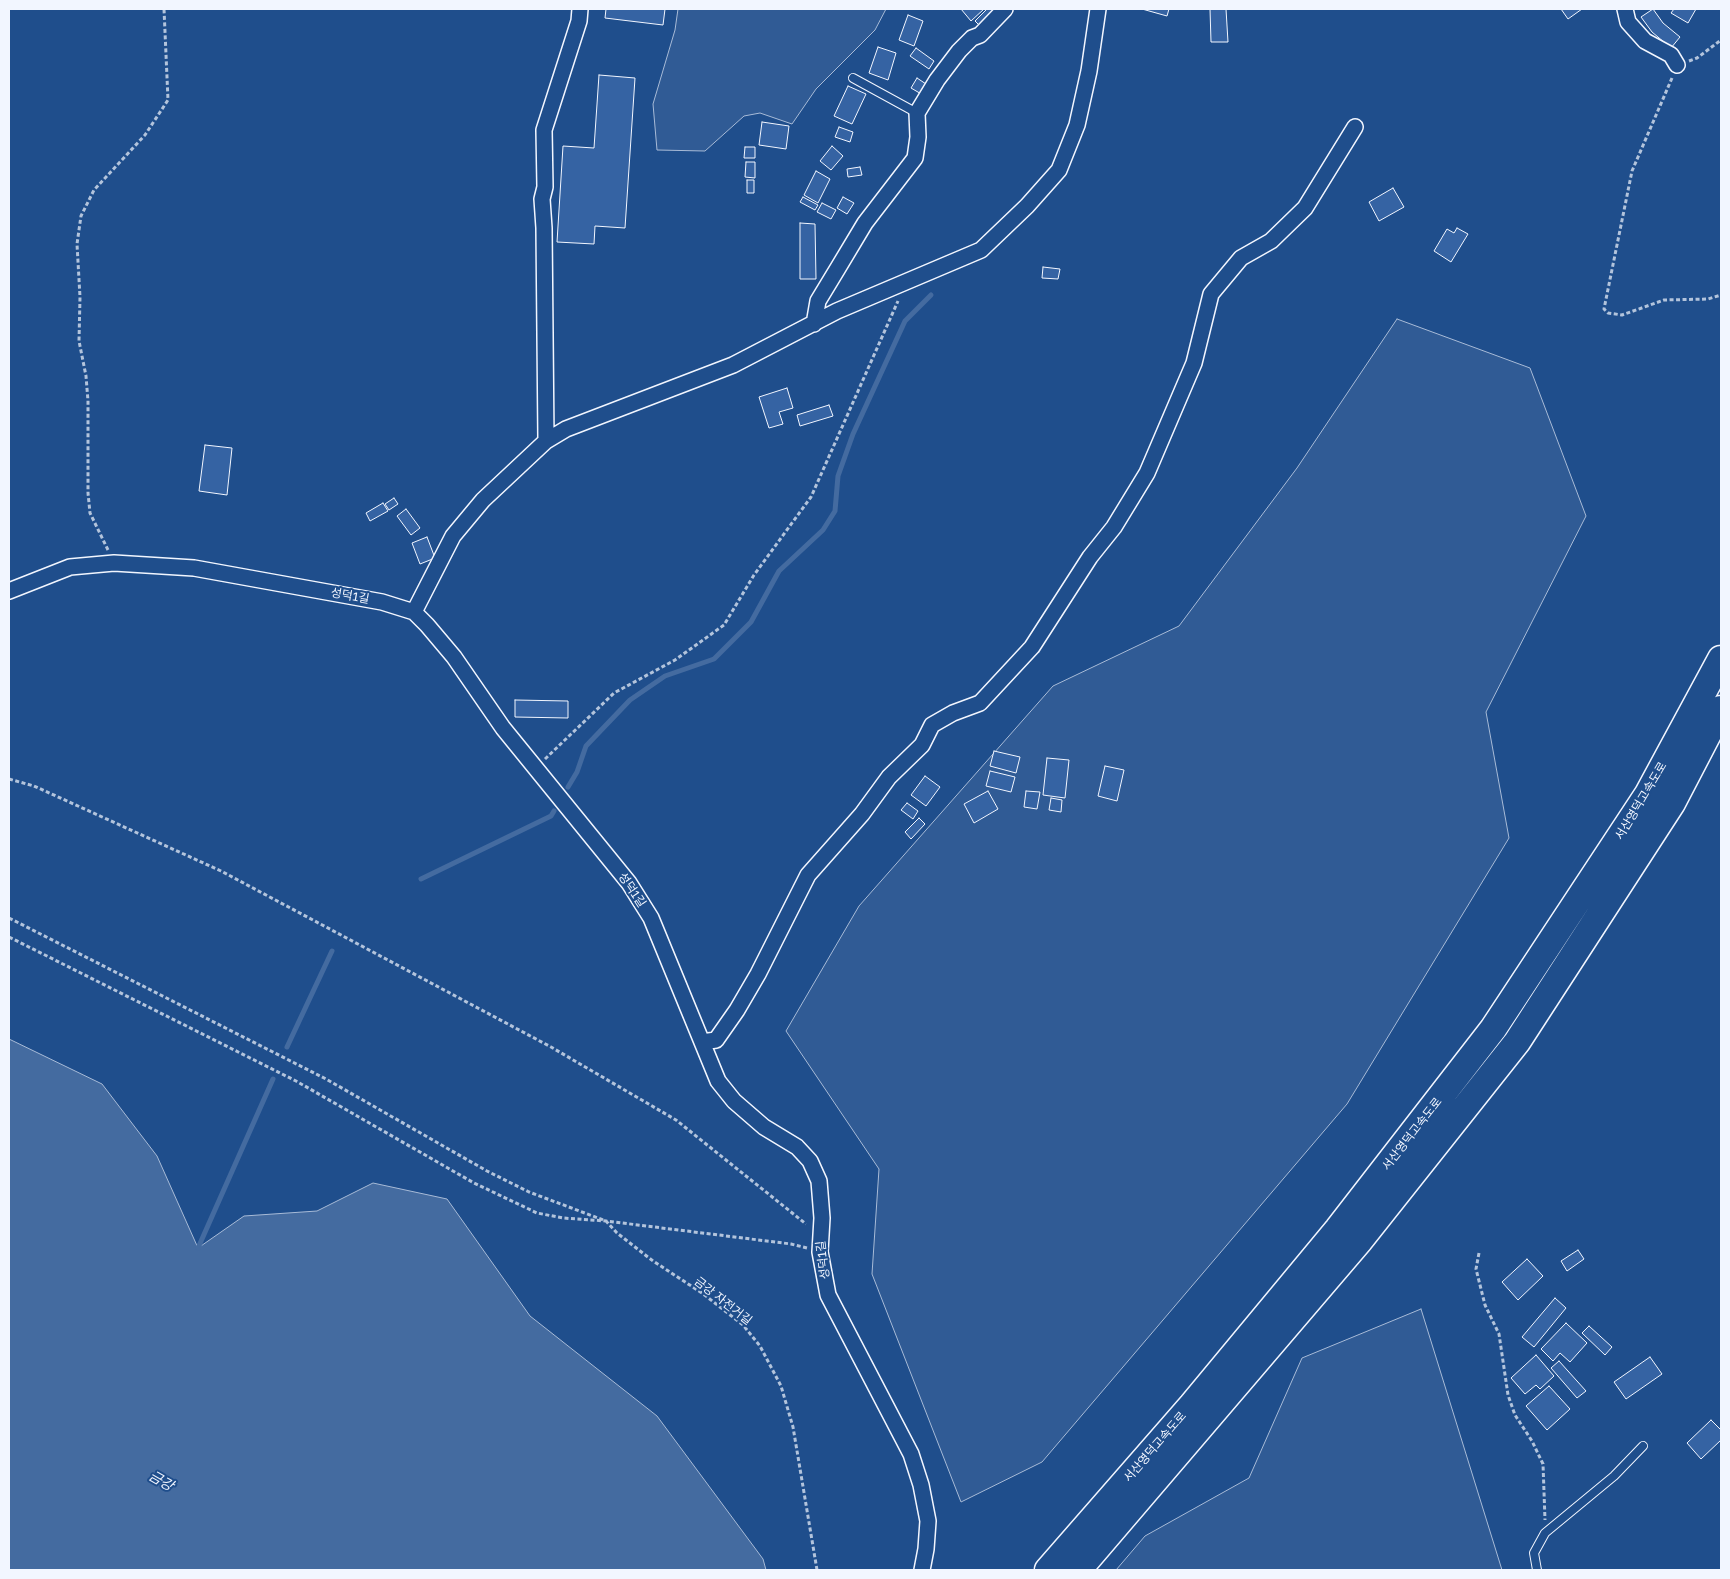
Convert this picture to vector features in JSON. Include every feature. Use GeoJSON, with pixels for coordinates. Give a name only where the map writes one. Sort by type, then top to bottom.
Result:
{"type":"FeatureCollection","features":[{"type":"Feature","properties":{"kind":"highway","name":"서산영덕고속도로"},"geometry":{"type":"LineString","coordinates":[[1048,1570],[1192,1405],[1338,1229],[1493,1029],[1648,794],[1721,659]]}},
{"type":"Feature","properties":{"kind":"highway","name":"서산영덕고속도로"},"geometry":{"type":"LineString","coordinates":[[1078,1570],[1360,1240],[1517,1042],[1672,803],[1721,709]]}},
{"type":"Feature","properties":{"kind":"street"},"geometry":{"type":"LineString","coordinates":[[546,442],[544,228],[542,199],[545,187],[544,130],[578,21],[580,9]]}},
{"type":"Feature","properties":{"kind":"street"},"geometry":{"type":"LineString","coordinates":[[814,324],[818,301],[865,223],[914,158],[918,137],[917,113],[937,80],[959,51],[972,38],[980,35],[1005,9]]}},
{"type":"Feature","properties":{"kind":"street"},"geometry":{"type":"LineString","coordinates":[[414,612],[453,536],[483,500],[546,442],[566,429],[733,365],[814,324],[837,310],[897,284],[906,283],[981,250],[1028,206],[1059,170],[1077,125],[1090,71],[1098,9]]}},
{"type":"Feature","properties":{"kind":"street"},"geometry":{"type":"LineString","coordinates":[[1625,9],[1628,22],[1646,40],[1671,55],[1677,65]]}},
{"type":"Feature","properties":{"kind":"street"},"geometry":{"type":"LineString","coordinates":[[702,1042],[716,1040],[737,1010],[758,974],[808,875],[862,814],[889,777],[922,745],[932,725],[952,713],[980,703],[1032,647],[1090,557],[1114,527],[1147,473],[1194,364],[1211,294],[1241,258],[1271,241],[1305,208],[1355,127]]}},
{"type":"Feature","properties":{"kind":"street","name":"성덕1길"},"geometry":{"type":"LineString","coordinates":[[9,591],[70,567],[114,563],[194,568],[382,602],[414,612],[454,657],[503,728],[600,844],[629,883],[651,918],[718,1081],[734,1101],[764,1127],[797,1147],[810,1161],[819,1180],[822,1218],[820,1252],[828,1295],[911,1454],[921,1485],[928,1521],[926,1550],[922,1570]]}},
{"type":"Feature","properties":{"kind":"lane"},"geometry":{"type":"LineString","coordinates":[[853,78],[917,113]]}},
{"type":"Feature","properties":{"kind":"lane"},"geometry":{"type":"LineString","coordinates":[[1537,1570],[1534,1553],[1545,1533],[1614,1476],[1644,1446]]}},
{"type":"Feature","properties":{"kind":"path"},"geometry":{"type":"LineString","coordinates":[[114,563],[90,513],[88,401],[80,341],[77,244],[81,216],[94,190],[145,135],[168,100],[164,9]]}},
{"type":"Feature","properties":{"kind":"path"},"geometry":{"type":"LineString","coordinates":[[1721,40],[1697,58],[1677,65],[1654,125],[1632,171],[1604,309],[1608,313],[1622,315],[1664,300],[1708,299],[1721,295]]}},
{"type":"Feature","properties":{"kind":"path"},"geometry":{"type":"LineString","coordinates":[[536,768],[614,693],[675,660],[724,625],[754,575],[811,497],[906,283]]}},
{"type":"Feature","properties":{"kind":"path"},"geometry":{"type":"LineString","coordinates":[[9,779],[34,786],[221,871],[551,1047],[676,1120],[820,1235]]}},
{"type":"Feature","properties":{"kind":"path"},"geometry":{"type":"LineString","coordinates":[[9,918],[326,1079],[487,1172],[529,1192],[606,1221]]}},
{"type":"Feature","properties":{"kind":"path"},"geometry":{"type":"LineString","coordinates":[[9,937],[296,1081],[508,1201],[538,1213],[563,1218],[606,1221],[791,1244],[820,1252]]}},
{"type":"Feature","properties":{"kind":"path","name":"금강 자전거길"},"geometry":{"type":"LineString","coordinates":[[606,1221],[617,1233],[653,1261],[702,1293],[743,1325],[760,1346],[781,1386],[793,1427],[817,1570]]}},
{"type":"Feature","properties":{"kind":"path"},"geometry":{"type":"LineString","coordinates":[[1479,1253],[1476,1269],[1485,1305],[1500,1334],[1508,1395],[1515,1415],[1532,1441],[1543,1464],[1545,1533]]}},
{"type":"Feature","properties":{"kind":"shaded area"},"geometry":{"type":"Polygon","coordinates":[[[678,9],[886,9],[875,30],[816,89],[792,124],[760,113],[744,116],[705,151],[657,150],[653,104],[675,30],[678,9]]]}},
{"type":"Feature","properties":{"kind":"shaded area"},"geometry":{"type":"Polygon","coordinates":[[[1397,319],[1530,368],[1586,516],[1486,712],[1509,838],[1347,1104],[1042,1462],[961,1502],[872,1274],[879,1169],[786,1031],[859,906],[1053,686],[1179,626],[1297,468],[1397,319]]]}},
{"type":"Feature","properties":{"kind":"shaded area"},"geometry":{"type":"Polygon","coordinates":[[[1421,1309],[1502,1570],[1116,1570],[1145,1536],[1249,1478],[1302,1358],[1421,1309]]]}},
{"type":"Feature","properties":{"kind":"water","name":"금강"},"geometry":{"type":"Polygon","coordinates":[[[9,1039],[102,1084],[157,1156],[198,1248],[244,1216],[317,1211],[373,1183],[447,1199],[530,1316],[657,1416],[763,1559],[766,1570],[9,1570],[9,1039]]]}},
{"type":"Feature","properties":{"kind":"building"},"geometry":{"type":"Polygon","coordinates":[[[606,9],[665,9],[663,25],[605,18],[606,9]]]}},
{"type":"Feature","properties":{"kind":"building"},"geometry":{"type":"Polygon","coordinates":[[[961,9],[984,9],[971,21],[961,9]]]}},
{"type":"Feature","properties":{"kind":"building"},"geometry":{"type":"Polygon","coordinates":[[[987,9],[1001,9],[982,28],[975,21],[987,9]]]}},
{"type":"Feature","properties":{"kind":"building"},"geometry":{"type":"Polygon","coordinates":[[[1142,9],[1169,9],[1167,16],[1142,9]]]}},
{"type":"Feature","properties":{"kind":"building"},"geometry":{"type":"Polygon","coordinates":[[[1210,9],[1226,9],[1228,42],[1211,42],[1210,9]]]}},
{"type":"Feature","properties":{"kind":"building"},"geometry":{"type":"Polygon","coordinates":[[[1561,9],[1582,9],[1568,19],[1561,9]]]}},
{"type":"Feature","properties":{"kind":"building"},"geometry":{"type":"Polygon","coordinates":[[[1653,9],[1663,23],[1680,37],[1671,48],[1652,32],[1641,17],[1653,9]]]}},
{"type":"Feature","properties":{"kind":"building"},"geometry":{"type":"Polygon","coordinates":[[[1674,9],[1696,9],[1688,23],[1671,13],[1674,9]]]}},
{"type":"Feature","properties":{"kind":"building"},"geometry":{"type":"Polygon","coordinates":[[[908,15],[923,21],[914,46],[899,40],[908,15]]]}},
{"type":"Feature","properties":{"kind":"building"},"geometry":{"type":"Polygon","coordinates":[[[878,47],[896,53],[888,80],[869,73],[878,47]]]}},
{"type":"Feature","properties":{"kind":"building"},"geometry":{"type":"Polygon","coordinates":[[[916,48],[934,61],[929,69],[910,56],[916,48]]]}},
{"type":"Feature","properties":{"kind":"building"},"geometry":{"type":"Polygon","coordinates":[[[599,75],[635,78],[625,228],[595,226],[594,244],[557,242],[563,146],[594,148],[599,75]]]}},
{"type":"Feature","properties":{"kind":"building"},"geometry":{"type":"Polygon","coordinates":[[[917,78],[929,86],[923,95],[911,88],[917,78]]]}},
{"type":"Feature","properties":{"kind":"building"},"geometry":{"type":"Polygon","coordinates":[[[848,86],[866,94],[852,124],[834,116],[848,86]]]}},
{"type":"Feature","properties":{"kind":"building"},"geometry":{"type":"Polygon","coordinates":[[[762,122],[789,126],[786,149],[759,145],[762,122]]]}},
{"type":"Feature","properties":{"kind":"building"},"geometry":{"type":"Polygon","coordinates":[[[839,127],[853,132],[850,142],[835,137],[839,127]]]}},
{"type":"Feature","properties":{"kind":"building"},"geometry":{"type":"Polygon","coordinates":[[[832,146],[843,156],[831,170],[820,161],[832,146]]]}},
{"type":"Feature","properties":{"kind":"building"},"geometry":{"type":"Polygon","coordinates":[[[745,147],[755,147],[755,158],[744,158],[745,147]]]}},
{"type":"Feature","properties":{"kind":"building"},"geometry":{"type":"Polygon","coordinates":[[[746,162],[755,162],[755,178],[745,177],[746,162]]]}},
{"type":"Feature","properties":{"kind":"building"},"geometry":{"type":"Polygon","coordinates":[[[860,167],[862,175],[848,177],[847,169],[860,167]]]}},
{"type":"Feature","properties":{"kind":"building"},"geometry":{"type":"Polygon","coordinates":[[[816,171],[830,179],[818,203],[804,195],[816,171]]]}},
{"type":"Feature","properties":{"kind":"building"},"geometry":{"type":"Polygon","coordinates":[[[747,180],[754,180],[754,193],[747,193],[747,180]]]}},
{"type":"Feature","properties":{"kind":"building"},"geometry":{"type":"Polygon","coordinates":[[[1393,188],[1404,207],[1379,221],[1369,202],[1393,188]]]}},
{"type":"Feature","properties":{"kind":"building"},"geometry":{"type":"Polygon","coordinates":[[[803,197],[818,205],[815,210],[800,202],[803,197]]]}},
{"type":"Feature","properties":{"kind":"building"},"geometry":{"type":"Polygon","coordinates":[[[843,197],[854,203],[847,214],[837,208],[843,197]]]}},
{"type":"Feature","properties":{"kind":"building"},"geometry":{"type":"Polygon","coordinates":[[[822,203],[836,210],[831,219],[817,212],[822,203]]]}},
{"type":"Feature","properties":{"kind":"building"},"geometry":{"type":"Polygon","coordinates":[[[800,223],[815,224],[816,279],[800,279],[800,223]]]}},
{"type":"Feature","properties":{"kind":"building"},"geometry":{"type":"Polygon","coordinates":[[[1457,228],[1468,234],[1451,262],[1434,251],[1447,229],[1454,233],[1457,228]]]}},
{"type":"Feature","properties":{"kind":"building"},"geometry":{"type":"Polygon","coordinates":[[[1043,267],[1060,269],[1058,279],[1042,278],[1043,267]]]}},
{"type":"Feature","properties":{"kind":"building"},"geometry":{"type":"Polygon","coordinates":[[[787,388],[793,408],[779,412],[783,424],[769,428],[759,397],[787,388]]]}},
{"type":"Feature","properties":{"kind":"building"},"geometry":{"type":"Polygon","coordinates":[[[829,405],[833,416],[800,426],[797,415],[829,405]]]}},
{"type":"Feature","properties":{"kind":"building"},"geometry":{"type":"Polygon","coordinates":[[[205,445],[232,448],[227,495],[199,491],[205,445]]]}},
{"type":"Feature","properties":{"kind":"building"},"geometry":{"type":"Polygon","coordinates":[[[394,498],[398,504],[389,510],[385,504],[394,498]]]}},
{"type":"Feature","properties":{"kind":"building"},"geometry":{"type":"Polygon","coordinates":[[[383,503],[388,511],[370,521],[366,513],[383,503]]]}},
{"type":"Feature","properties":{"kind":"building"},"geometry":{"type":"Polygon","coordinates":[[[406,509],[420,528],[411,535],[397,516],[406,509]]]}},
{"type":"Feature","properties":{"kind":"building"},"geometry":{"type":"Polygon","coordinates":[[[427,537],[435,558],[420,564],[412,543],[427,537]]]}},
{"type":"Feature","properties":{"kind":"building"},"geometry":{"type":"Polygon","coordinates":[[[515,700],[568,701],[568,718],[515,717],[515,700]]]}},
{"type":"Feature","properties":{"kind":"building"},"geometry":{"type":"Polygon","coordinates":[[[994,751],[1020,757],[1016,773],[990,766],[994,751]]]}},
{"type":"Feature","properties":{"kind":"building"},"geometry":{"type":"Polygon","coordinates":[[[1047,758],[1069,760],[1065,798],[1043,795],[1047,758]]]}},
{"type":"Feature","properties":{"kind":"building"},"geometry":{"type":"Polygon","coordinates":[[[1105,766],[1124,770],[1117,801],[1098,796],[1105,766]]]}},
{"type":"Feature","properties":{"kind":"building"},"geometry":{"type":"Polygon","coordinates":[[[990,771],[1015,777],[1011,792],[986,786],[990,771]]]}},
{"type":"Feature","properties":{"kind":"building"},"geometry":{"type":"Polygon","coordinates":[[[925,776],[940,787],[926,806],[911,795],[925,776]]]}},
{"type":"Feature","properties":{"kind":"building"},"geometry":{"type":"Polygon","coordinates":[[[988,791],[998,809],[974,823],[964,804],[988,791]]]}},
{"type":"Feature","properties":{"kind":"building"},"geometry":{"type":"Polygon","coordinates":[[[1026,791],[1040,792],[1037,809],[1024,807],[1026,791]]]}},
{"type":"Feature","properties":{"kind":"building"},"geometry":{"type":"Polygon","coordinates":[[[1051,798],[1062,800],[1061,812],[1049,810],[1051,798]]]}},
{"type":"Feature","properties":{"kind":"building"},"geometry":{"type":"Polygon","coordinates":[[[907,803],[918,811],[913,819],[901,810],[907,803]]]}},
{"type":"Feature","properties":{"kind":"building"},"geometry":{"type":"Polygon","coordinates":[[[919,818],[925,824],[911,839],[905,832],[919,818]]]}},
{"type":"Feature","properties":{"kind":"building"},"geometry":{"type":"Polygon","coordinates":[[[1578,1250],[1584,1259],[1567,1271],[1561,1261],[1578,1250]]]}},
{"type":"Feature","properties":{"kind":"building"},"geometry":{"type":"Polygon","coordinates":[[[1527,1259],[1543,1276],[1518,1300],[1502,1282],[1527,1259]]]}},
{"type":"Feature","properties":{"kind":"building"},"geometry":{"type":"Polygon","coordinates":[[[1555,1298],[1566,1308],[1534,1347],[1522,1337],[1555,1298]]]}},
{"type":"Feature","properties":{"kind":"building"},"geometry":{"type":"Polygon","coordinates":[[[1566,1323],[1587,1343],[1570,1362],[1560,1353],[1553,1361],[1541,1349],[1566,1323]]]}},
{"type":"Feature","properties":{"kind":"building"},"geometry":{"type":"Polygon","coordinates":[[[1589,1326],[1612,1347],[1605,1355],[1582,1333],[1589,1326]]]}},
{"type":"Feature","properties":{"kind":"building"},"geometry":{"type":"Polygon","coordinates":[[[1536,1355],[1554,1376],[1540,1389],[1536,1385],[1525,1394],[1511,1378],[1536,1355]]]}},
{"type":"Feature","properties":{"kind":"building"},"geometry":{"type":"Polygon","coordinates":[[[1650,1357],[1662,1374],[1626,1399],[1614,1382],[1650,1357]]]}},
{"type":"Feature","properties":{"kind":"building"},"geometry":{"type":"Polygon","coordinates":[[[1559,1361],[1586,1391],[1577,1398],[1551,1368],[1559,1361]]]}},
{"type":"Feature","properties":{"kind":"building"},"geometry":{"type":"Polygon","coordinates":[[[1549,1386],[1570,1409],[1547,1430],[1526,1406],[1549,1386]]]}},
{"type":"Feature","properties":{"kind":"building"},"geometry":{"type":"Polygon","coordinates":[[[1711,1420],[1721,1430],[1721,1440],[1701,1459],[1687,1443],[1711,1420]]]}},
{"type":"Feature","properties":{"kind":"waterway"},"geometry":{"type":"LineString","coordinates":[[568,787],[577,772],[586,746],[630,700],[665,676],[714,659],[751,622],[779,571],[823,530],[835,511],[838,476],[853,434],[905,321],[931,295]]}},
{"type":"Feature","properties":{"kind":"waterway"},"geometry":{"type":"LineString","coordinates":[[421,879],[551,816],[554,811]]}},
{"type":"Feature","properties":{"kind":"waterway"},"geometry":{"type":"LineString","coordinates":[[287,1047],[332,951]]}},
{"type":"Feature","properties":{"kind":"waterway"},"geometry":{"type":"LineString","coordinates":[[198,1248],[273,1079]]}}]}
